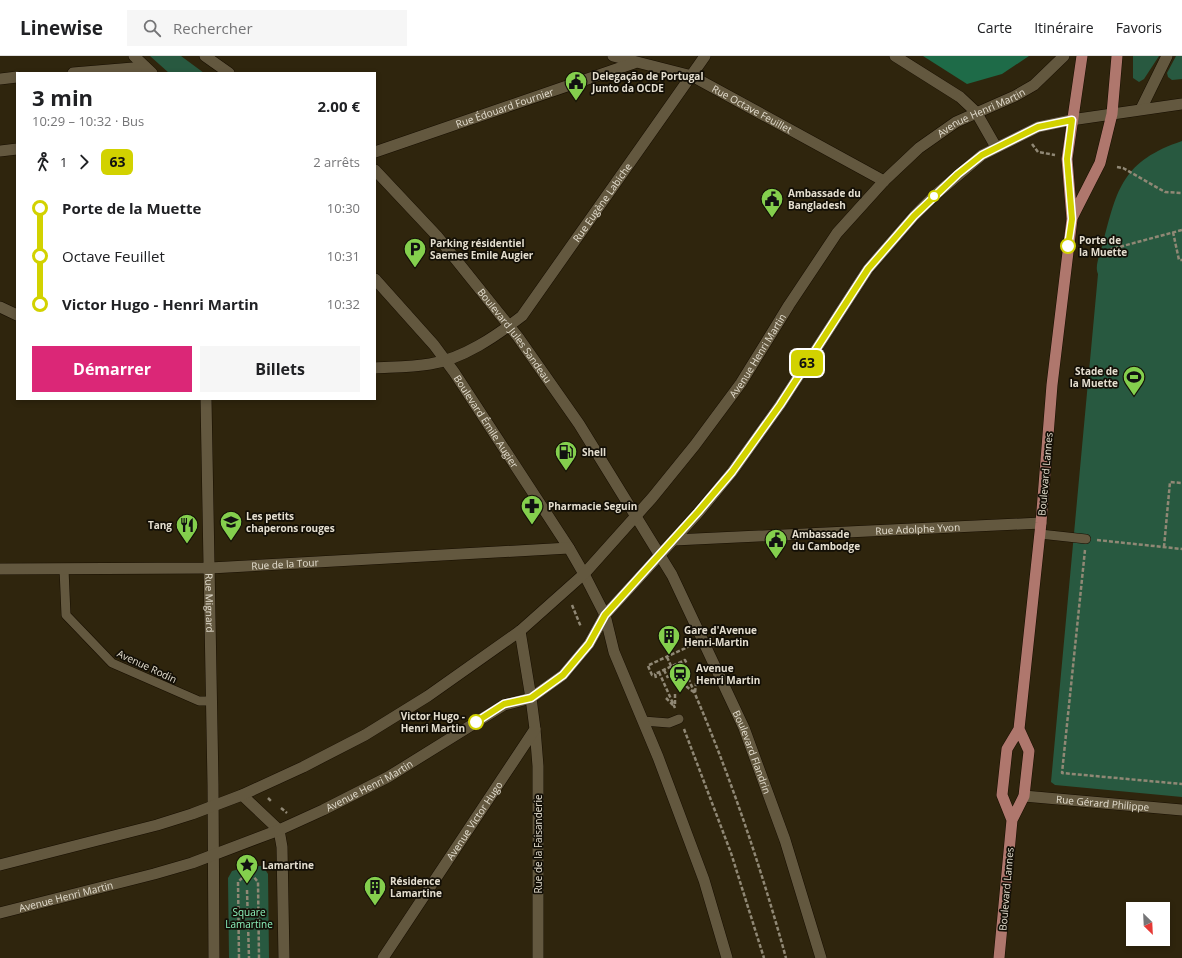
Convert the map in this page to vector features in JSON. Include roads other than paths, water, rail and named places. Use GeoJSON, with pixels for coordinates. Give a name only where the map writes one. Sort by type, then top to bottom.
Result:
{"type":"FeatureCollection","features":[{"type":"Feature","properties":{"kind":"main road","name":"Boulevard Lannes"},"geometry":{"type":"LineString","coordinates":[[1012,820],[1002,795],[1007,749],[1019,729],[1040,534],[1052,385],[1072,219],[1067,159],[1082,56]]}},
{"type":"Feature","properties":{"kind":"main road","name":"Boulevard Lannes"},"geometry":{"type":"LineString","coordinates":[[1072,219],[1100,163],[1112,114],[1117,56]]}},
{"type":"Feature","properties":{"kind":"main road","name":"Boulevard Lannes"},"geometry":{"type":"LineString","coordinates":[[999,958],[1012,820],[1024,796],[1029,751],[1019,729]]}},
{"type":"Feature","properties":{"kind":"street"},"geometry":{"type":"LineString","coordinates":[[134,56],[148,70]]}},
{"type":"Feature","properties":{"kind":"street"},"geometry":{"type":"LineString","coordinates":[[205,56],[228,72]]}},
{"type":"Feature","properties":{"kind":"street","name":"Rue Octave Feuillet"},"geometry":{"type":"LineString","coordinates":[[613,56],[692,76],[884,181]]}},
{"type":"Feature","properties":{"kind":"street","name":"Rue Eugène Labiche"},"geometry":{"type":"LineString","coordinates":[[376,368],[430,364],[445,360],[458,355],[498,334],[522,316],[705,56]]}},
{"type":"Feature","properties":{"kind":"street"},"geometry":{"type":"LineString","coordinates":[[895,56],[960,97],[976,112],[996,147]]}},
{"type":"Feature","properties":{"kind":"street","name":"Avenue Henri Martin"},"geometry":{"type":"LineString","coordinates":[[0,865],[157,825],[242,795],[303,767],[365,735],[428,696],[520,631],[584,574],[635,517],[695,445],[741,382],[789,305],[837,233],[884,181],[919,148],[956,122],[1015,96],[1034,85],[1064,56]]}},
{"type":"Feature","properties":{"kind":"street"},"geometry":{"type":"LineString","coordinates":[[1141,109],[1167,56]]}},
{"type":"Feature","properties":{"kind":"street","name":"Rue Édouard Fournier"},"geometry":{"type":"LineString","coordinates":[[376,152],[634,62]]}},
{"type":"Feature","properties":{"kind":"street"},"geometry":{"type":"LineString","coordinates":[[98,72],[148,70]]}},
{"type":"Feature","properties":{"kind":"street"},"geometry":{"type":"LineString","coordinates":[[0,79],[16,78]]}},
{"type":"Feature","properties":{"kind":"street","name":"Avenue Henri Martin"},"geometry":{"type":"LineString","coordinates":[[0,913],[154,874],[212,855],[279,830],[323,810],[388,777],[504,704],[531,698],[563,675],[589,644],[605,615],[660,556],[732,472],[780,405],[868,269],[914,216],[935,195],[982,155],[1038,127],[1072,120],[1182,104]]}},
{"type":"Feature","properties":{"kind":"street"},"geometry":{"type":"LineString","coordinates":[[0,151],[16,149]]}},
{"type":"Feature","properties":{"kind":"street","name":"Boulevard Jules Sandeau"},"geometry":{"type":"LineString","coordinates":[[376,171],[437,236],[510,325],[579,424],[660,556]]}},
{"type":"Feature","properties":{"kind":"street","name":"Boulevard Émile Augier"},"geometry":{"type":"LineString","coordinates":[[376,280],[445,360],[569,548],[605,615]]}},
{"type":"Feature","properties":{"kind":"street"},"geometry":{"type":"LineString","coordinates":[[0,308],[16,315]]}},
{"type":"Feature","properties":{"kind":"street","name":"Rue Mignard"},"geometry":{"type":"LineString","coordinates":[[206,400],[210,568],[213,806],[212,855]]}},
{"type":"Feature","properties":{"kind":"street","name":"Rue Adolphe Yvon"},"geometry":{"type":"LineString","coordinates":[[674,540],[1041,523]]}},
{"type":"Feature","properties":{"kind":"street","name":"Rue de la Tour"},"geometry":{"type":"LineString","coordinates":[[0,569],[210,568],[569,548]]}},
{"type":"Feature","properties":{"kind":"street","name":"Boulevard Flandrin"},"geometry":{"type":"LineString","coordinates":[[660,556],[676,585],[744,728],[785,840],[821,958]]}},
{"type":"Feature","properties":{"kind":"street"},"geometry":{"type":"LineString","coordinates":[[605,615],[614,652],[643,721],[704,880],[727,958]]}},
{"type":"Feature","properties":{"kind":"street"},"geometry":{"type":"LineString","coordinates":[[520,631],[535,729]]}},
{"type":"Feature","properties":{"kind":"street","name":"Avenue Victor Hugo"},"geometry":{"type":"LineString","coordinates":[[383,958],[535,729]]}},
{"type":"Feature","properties":{"kind":"street","name":"Rue de la Faisanderie"},"geometry":{"type":"LineString","coordinates":[[535,729],[538,772],[538,958]]}},
{"type":"Feature","properties":{"kind":"street"},"geometry":{"type":"LineString","coordinates":[[242,795],[279,830],[282,847],[284,958]]}},
{"type":"Feature","properties":{"kind":"street","name":"Rue Gérard Philippe"},"geometry":{"type":"LineString","coordinates":[[1024,796],[1182,810]]}},
{"type":"Feature","properties":{"kind":"street"},"geometry":{"type":"LineString","coordinates":[[212,855],[214,958]]}},
{"type":"Feature","properties":{"kind":"lane"},"geometry":{"type":"LineString","coordinates":[[1040,534],[1086,539]]}},
{"type":"Feature","properties":{"kind":"lane","name":"Avenue Rodin"},"geometry":{"type":"LineString","coordinates":[[64,569],[66,615],[112,663],[199,701],[211,701]]}},
{"type":"Feature","properties":{"kind":"lane"},"geometry":{"type":"LineString","coordinates":[[643,721],[669,723],[680,720]]}},
{"type":"Feature","properties":{"kind":"place","name":"Delegação de Portugal Junto da OCDE"},"geometry":{"type":"Point","coordinates":[576,102]}},
{"type":"Feature","properties":{"kind":"place","name":"Ambassade du Bangladesh"},"geometry":{"type":"Point","coordinates":[772,218]}},
{"type":"Feature","properties":{"kind":"place","name":"Porte de la Muette"},"geometry":{"type":"Point","coordinates":[1068,246]}},
{"type":"Feature","properties":{"kind":"place","name":"Parking résidentiel Saemes Emile Augier"},"geometry":{"type":"Point","coordinates":[415,268]}},
{"type":"Feature","properties":{"kind":"place","name":"Stade de la Muette"},"geometry":{"type":"Point","coordinates":[1134,396]}},
{"type":"Feature","properties":{"kind":"place","name":"Shell"},"geometry":{"type":"Point","coordinates":[566,472]}},
{"type":"Feature","properties":{"kind":"place","name":"Pharmacie Seguin"},"geometry":{"type":"Point","coordinates":[532,526]}},
{"type":"Feature","properties":{"kind":"place","name":"Les petits chaperons rouges"},"geometry":{"type":"Point","coordinates":[231,542]}},
{"type":"Feature","properties":{"kind":"place","name":"Tang"},"geometry":{"type":"Point","coordinates":[187,544]}},
{"type":"Feature","properties":{"kind":"place","name":"Ambassade du Cambodge"},"geometry":{"type":"Point","coordinates":[776,560]}},
{"type":"Feature","properties":{"kind":"place","name":"Gare d'Avenue Henri-Martin"},"geometry":{"type":"Point","coordinates":[669,656]}},
{"type":"Feature","properties":{"kind":"place","name":"Avenue Henri Martin"},"geometry":{"type":"Point","coordinates":[680,694]}},
{"type":"Feature","properties":{"kind":"place","name":"Victor Hugo - Henri Martin"},"geometry":{"type":"Point","coordinates":[476,722]}},
{"type":"Feature","properties":{"kind":"place","name":"Lamartine"},"geometry":{"type":"Point","coordinates":[247,884]}},
{"type":"Feature","properties":{"kind":"place","name":"Résidence Lamartine"},"geometry":{"type":"Point","coordinates":[375,906]}},
{"type":"Feature","properties":{"kind":"park label","name":"Square Lamartine"},"geometry":{"type":"Point","coordinates":[249,918]}}]}
